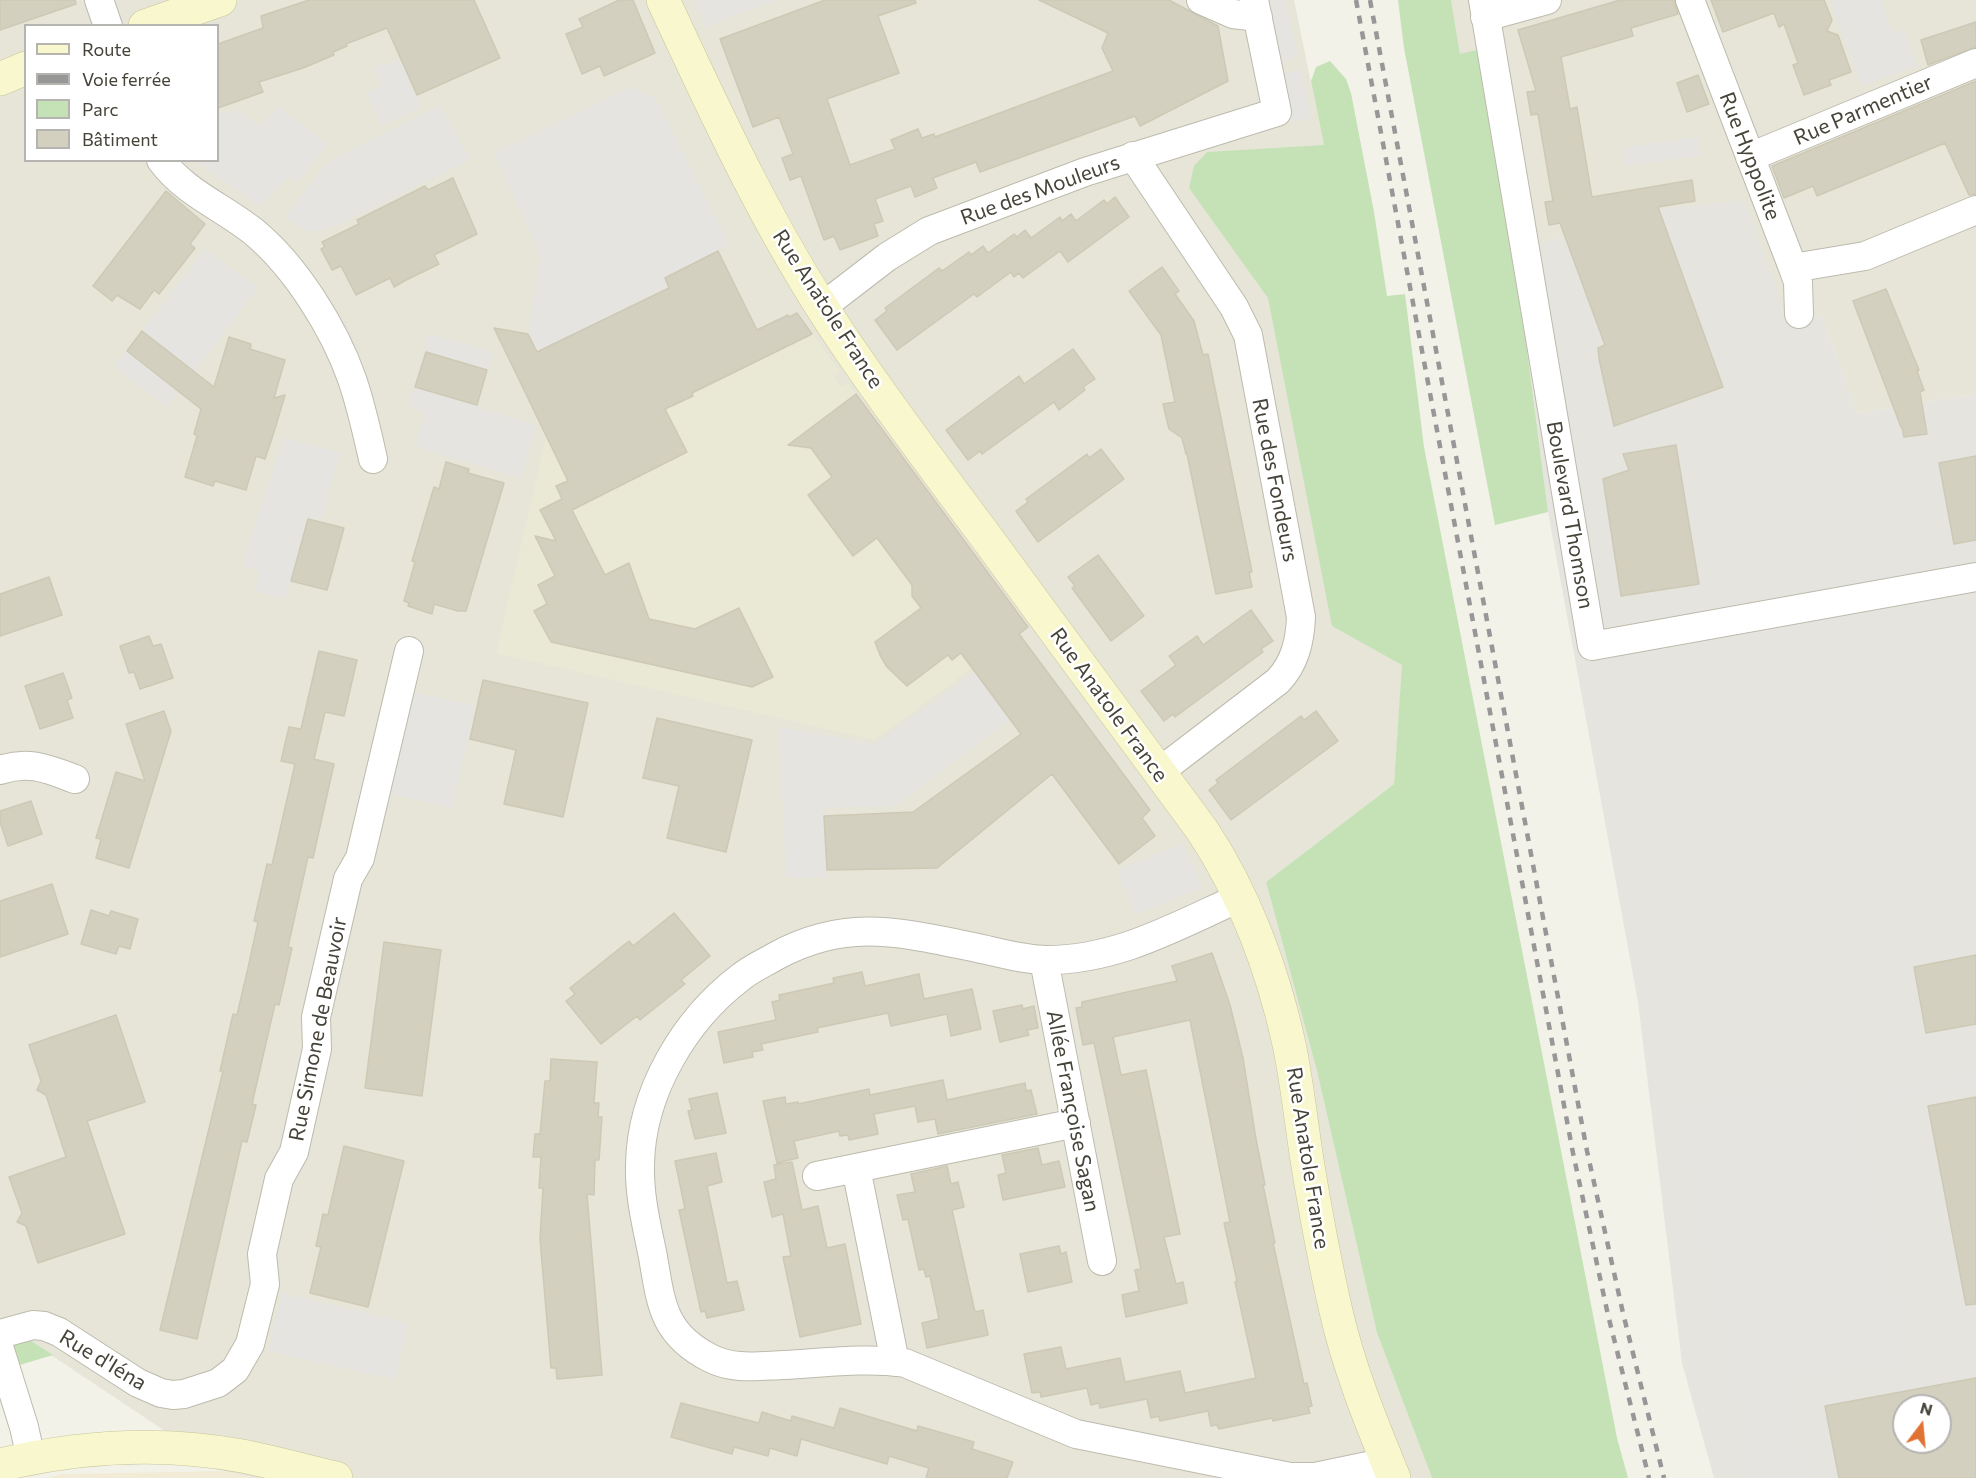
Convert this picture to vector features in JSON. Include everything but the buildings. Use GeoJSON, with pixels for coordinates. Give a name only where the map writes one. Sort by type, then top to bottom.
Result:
{"type":"FeatureCollection","features":[{"type":"Feature","properties":{"kind":"street"},"geometry":{"type":"LineString","coordinates":[[99,0],[107,24]]}},
{"type":"Feature","properties":{"kind":"street"},"geometry":{"type":"LineString","coordinates":[[151,24],[220,0]]}},
{"type":"Feature","properties":{"kind":"street","name":"Rue Anatole France"},"geometry":{"type":"LineString","coordinates":[[663,0],[741,165],[839,334],[1211,843],[1239,898],[1268,970],[1285,1028],[1321,1237],[1344,1347],[1391,1470]]}},
{"type":"Feature","properties":{"kind":"street"},"geometry":{"type":"LineString","coordinates":[[1201,0],[1233,14],[1256,8]]}},
{"type":"Feature","properties":{"kind":"street"},"geometry":{"type":"LineString","coordinates":[[1484,8],[1547,0]]}},
{"type":"Feature","properties":{"kind":"street","name":"Rue Hyppolite"},"geometry":{"type":"LineString","coordinates":[[1690,0],[1798,282],[1799,314]]}},
{"type":"Feature","properties":{"kind":"street","name":"Rue des Mouleurs"},"geometry":{"type":"LineString","coordinates":[[822,307],[887,257],[929,231],[1031,191],[1133,156],[1277,112],[1256,8]]}},
{"type":"Feature","properties":{"kind":"street","name":"Boulevard Thomson"},"geometry":{"type":"LineString","coordinates":[[1484,8],[1592,646],[1976,577]]}},
{"type":"Feature","properties":{"kind":"street","name":"Rue Parmentier"},"geometry":{"type":"LineString","coordinates":[[1750,157],[1976,63]]}},
{"type":"Feature","properties":{"kind":"street"},"geometry":{"type":"LineString","coordinates":[[0,79],[24,69]]}},
{"type":"Feature","properties":{"kind":"street","name":"Rue des Fondeurs"},"geometry":{"type":"LineString","coordinates":[[1133,156],[1234,307],[1248,335],[1301,617],[1296,650],[1286,673],[1159,772]]}},
{"type":"Feature","properties":{"kind":"street"},"geometry":{"type":"LineString","coordinates":[[163,162],[173,175],[192,191],[258,235],[277,254],[298,281],[321,315],[352,379],[373,459]]}},
{"type":"Feature","properties":{"kind":"street"},"geometry":{"type":"LineString","coordinates":[[1793,268],[1865,256],[1976,210]]}},
{"type":"Feature","properties":{"kind":"street","name":"Rue Simone de Beauvoir"},"geometry":{"type":"LineString","coordinates":[[206,1388],[218,1383],[235,1370],[250,1344],[264,1284],[262,1254],[279,1179],[294,1152],[317,1049],[316,1017],[348,879],[360,858],[409,651]]}},
{"type":"Feature","properties":{"kind":"street"},"geometry":{"type":"LineString","coordinates":[[0,770],[22,764],[43,768],[75,779]]}},
{"type":"Feature","properties":{"kind":"street"},"geometry":{"type":"LineString","coordinates":[[1239,898],[1117,951],[1083,958],[1044,960],[902,932],[884,931],[836,934],[804,943],[756,967],[713,999],[690,1028],[661,1077],[647,1117],[639,1166],[642,1197],[664,1313],[682,1339],[709,1357],[723,1363],[746,1367],[881,1360],[895,1362],[914,1366],[1061,1429],[1089,1438],[1301,1478],[1391,1470]]}},
{"type":"Feature","properties":{"kind":"street","name":"Allée Françoise Sagan"},"geometry":{"type":"LineString","coordinates":[[1044,960],[1102,1261]]}},
{"type":"Feature","properties":{"kind":"street"},"geometry":{"type":"LineString","coordinates":[[817,1176],[1076,1124]]}},
{"type":"Feature","properties":{"kind":"street"},"geometry":{"type":"LineString","coordinates":[[856,1168],[895,1362]]}},
{"type":"Feature","properties":{"kind":"street","name":"Rue d'Iéna"},"geometry":{"type":"LineString","coordinates":[[0,1334],[40,1324],[59,1332],[138,1383],[161,1393],[184,1394],[206,1388]]}},
{"type":"Feature","properties":{"kind":"street"},"geometry":{"type":"LineString","coordinates":[[0,1350],[24,1427],[15,1462],[117,1447],[173,1448],[240,1456],[336,1478]]}},
{"type":"Feature","properties":{"kind":"shaded area"},"geometry":{"type":"Polygon","coordinates":[[[0,0],[1294,0],[1324,145],[1403,665],[1394,784],[1266,882],[1317,1071],[1377,1333],[1432,1478],[255,1478],[225,1471],[0,1321],[0,0]]]}},
{"type":"Feature","properties":{"kind":"shaded area"},"geometry":{"type":"Polygon","coordinates":[[[695,0],[776,0],[705,27],[695,0]]]}},
{"type":"Feature","properties":{"kind":"shaded area"},"geometry":{"type":"Polygon","coordinates":[[[1266,0],[1285,0],[1298,57],[1279,62],[1266,0]]]}},
{"type":"Feature","properties":{"kind":"shaded area"},"geometry":{"type":"Polygon","coordinates":[[[1451,0],[1976,0],[1976,394],[1857,413],[1822,316],[1787,319],[1659,209],[1514,250],[1477,50],[1460,55],[1451,0]]]}},
{"type":"Feature","properties":{"kind":"shaded area"},"geometry":{"type":"Polygon","coordinates":[[[1830,0],[1881,0],[1893,33],[1904,29],[1917,66],[1861,86],[1830,0]]]}},
{"type":"Feature","properties":{"kind":"shaded area"},"geometry":{"type":"Polygon","coordinates":[[[401,59],[421,107],[382,126],[367,93],[382,86],[373,68],[401,59]]]}},
{"type":"Feature","properties":{"kind":"shaded area"},"geometry":{"type":"Polygon","coordinates":[[[1301,70],[1311,118],[1292,122],[1282,74],[1301,70]]]}},
{"type":"Feature","properties":{"kind":"shaded area"},"geometry":{"type":"Polygon","coordinates":[[[629,87],[655,97],[729,244],[665,277],[669,288],[537,352],[528,334],[541,256],[494,153],[629,87]]]}},
{"type":"Feature","properties":{"kind":"shaded area"},"geometry":{"type":"Polygon","coordinates":[[[440,105],[470,160],[330,228],[309,232],[284,218],[327,163],[440,105]]]}},
{"type":"Feature","properties":{"kind":"shaded area"},"geometry":{"type":"Polygon","coordinates":[[[278,106],[327,144],[298,183],[288,176],[261,207],[197,162],[219,162],[219,115],[237,110],[261,127],[278,106]]]}},
{"type":"Feature","properties":{"kind":"shaded area"},"geometry":{"type":"Polygon","coordinates":[[[1697,137],[1700,155],[1624,167],[1622,148],[1697,137]]]}},
{"type":"Feature","properties":{"kind":"shaded area"},"geometry":{"type":"Polygon","coordinates":[[[1745,200],[1787,319],[1822,316],[1857,413],[1976,394],[1976,1478],[1714,1478],[1682,1363],[1638,1002],[1548,512],[1514,250],[1659,209],[1745,200]]]}},
{"type":"Feature","properties":{"kind":"shaded area"},"geometry":{"type":"Polygon","coordinates":[[[206,249],[259,287],[167,407],[114,366],[206,249]]]}},
{"type":"Feature","properties":{"kind":"shaded area"},"geometry":{"type":"Polygon","coordinates":[[[797,313],[840,371],[834,376],[842,387],[848,383],[1028,627],[875,740],[496,653],[546,437],[797,313]]]}},
{"type":"Feature","properties":{"kind":"shaded area"},"geometry":{"type":"Polygon","coordinates":[[[429,333],[493,353],[477,408],[536,425],[521,478],[416,447],[425,412],[408,407],[429,333]]]}},
{"type":"Feature","properties":{"kind":"shaded area"},"geometry":{"type":"Polygon","coordinates":[[[283,437],[340,453],[322,517],[308,519],[286,599],[254,591],[260,572],[243,565],[283,437]]]}},
{"type":"Feature","properties":{"kind":"shaded area"},"geometry":{"type":"Polygon","coordinates":[[[1768,630],[1830,948],[1817,950],[1756,632],[1768,630]]]}},
{"type":"Feature","properties":{"kind":"shaded area"},"geometry":{"type":"Polygon","coordinates":[[[975,672],[1010,719],[895,806],[824,808],[827,877],[786,878],[779,727],[874,744],[975,672]]]}},
{"type":"Feature","properties":{"kind":"shaded area"},"geometry":{"type":"Polygon","coordinates":[[[414,692],[475,706],[452,808],[390,794],[414,692]]]}},
{"type":"Feature","properties":{"kind":"shaded area"},"geometry":{"type":"Polygon","coordinates":[[[1183,843],[1202,888],[1135,915],[1117,870],[1183,843]]]}},
{"type":"Feature","properties":{"kind":"shaded area"},"geometry":{"type":"Polygon","coordinates":[[[1976,1070],[1976,1088],[1879,1107],[1875,1089],[1976,1070]]]}},
{"type":"Feature","properties":{"kind":"shaded area"},"geometry":{"type":"Polygon","coordinates":[[[1850,1074],[1916,1364],[1794,1383],[1811,1478],[1747,1478],[1668,1106],[1850,1074]]]}},
{"type":"Feature","properties":{"kind":"shaded area"},"geometry":{"type":"Polygon","coordinates":[[[282,1293],[408,1323],[395,1380],[268,1351],[282,1293]]]}},
{"type":"Feature","properties":{"kind":"shaded area"},"geometry":{"type":"Polygon","coordinates":[[[225,1471],[255,1478],[48,1478],[61,1474],[225,1471]]]}},
{"type":"Feature","properties":{"kind":"green space"},"geometry":{"type":"Polygon","coordinates":[[[1398,0],[1451,0],[1460,54],[1477,50],[1514,250],[1548,512],[1495,525],[1404,48],[1398,0]]]}},
{"type":"Feature","properties":{"kind":"green space"},"geometry":{"type":"Polygon","coordinates":[[[1330,61],[1346,79],[1351,93],[1374,212],[1387,296],[1405,294],[1424,447],[1617,1438],[1628,1478],[1432,1478],[1377,1333],[1317,1071],[1266,882],[1394,784],[1402,665],[1332,626],[1268,298],[1189,188],[1194,166],[1207,152],[1324,145],[1311,81],[1316,67],[1330,61]]]}},
{"type":"Feature","properties":{"kind":"green space"},"geometry":{"type":"Polygon","coordinates":[[[0,1321],[53,1355],[0,1371],[0,1321]]]}},
{"type":"Feature","properties":{"kind":"railway"},"geometry":{"type":"LineString","coordinates":[[1356,0],[1573,1153],[1608,1315],[1649,1478]]}},
{"type":"Feature","properties":{"kind":"railway"},"geometry":{"type":"LineString","coordinates":[[1370,0],[1587,1151],[1623,1313],[1664,1478]]}}]}
